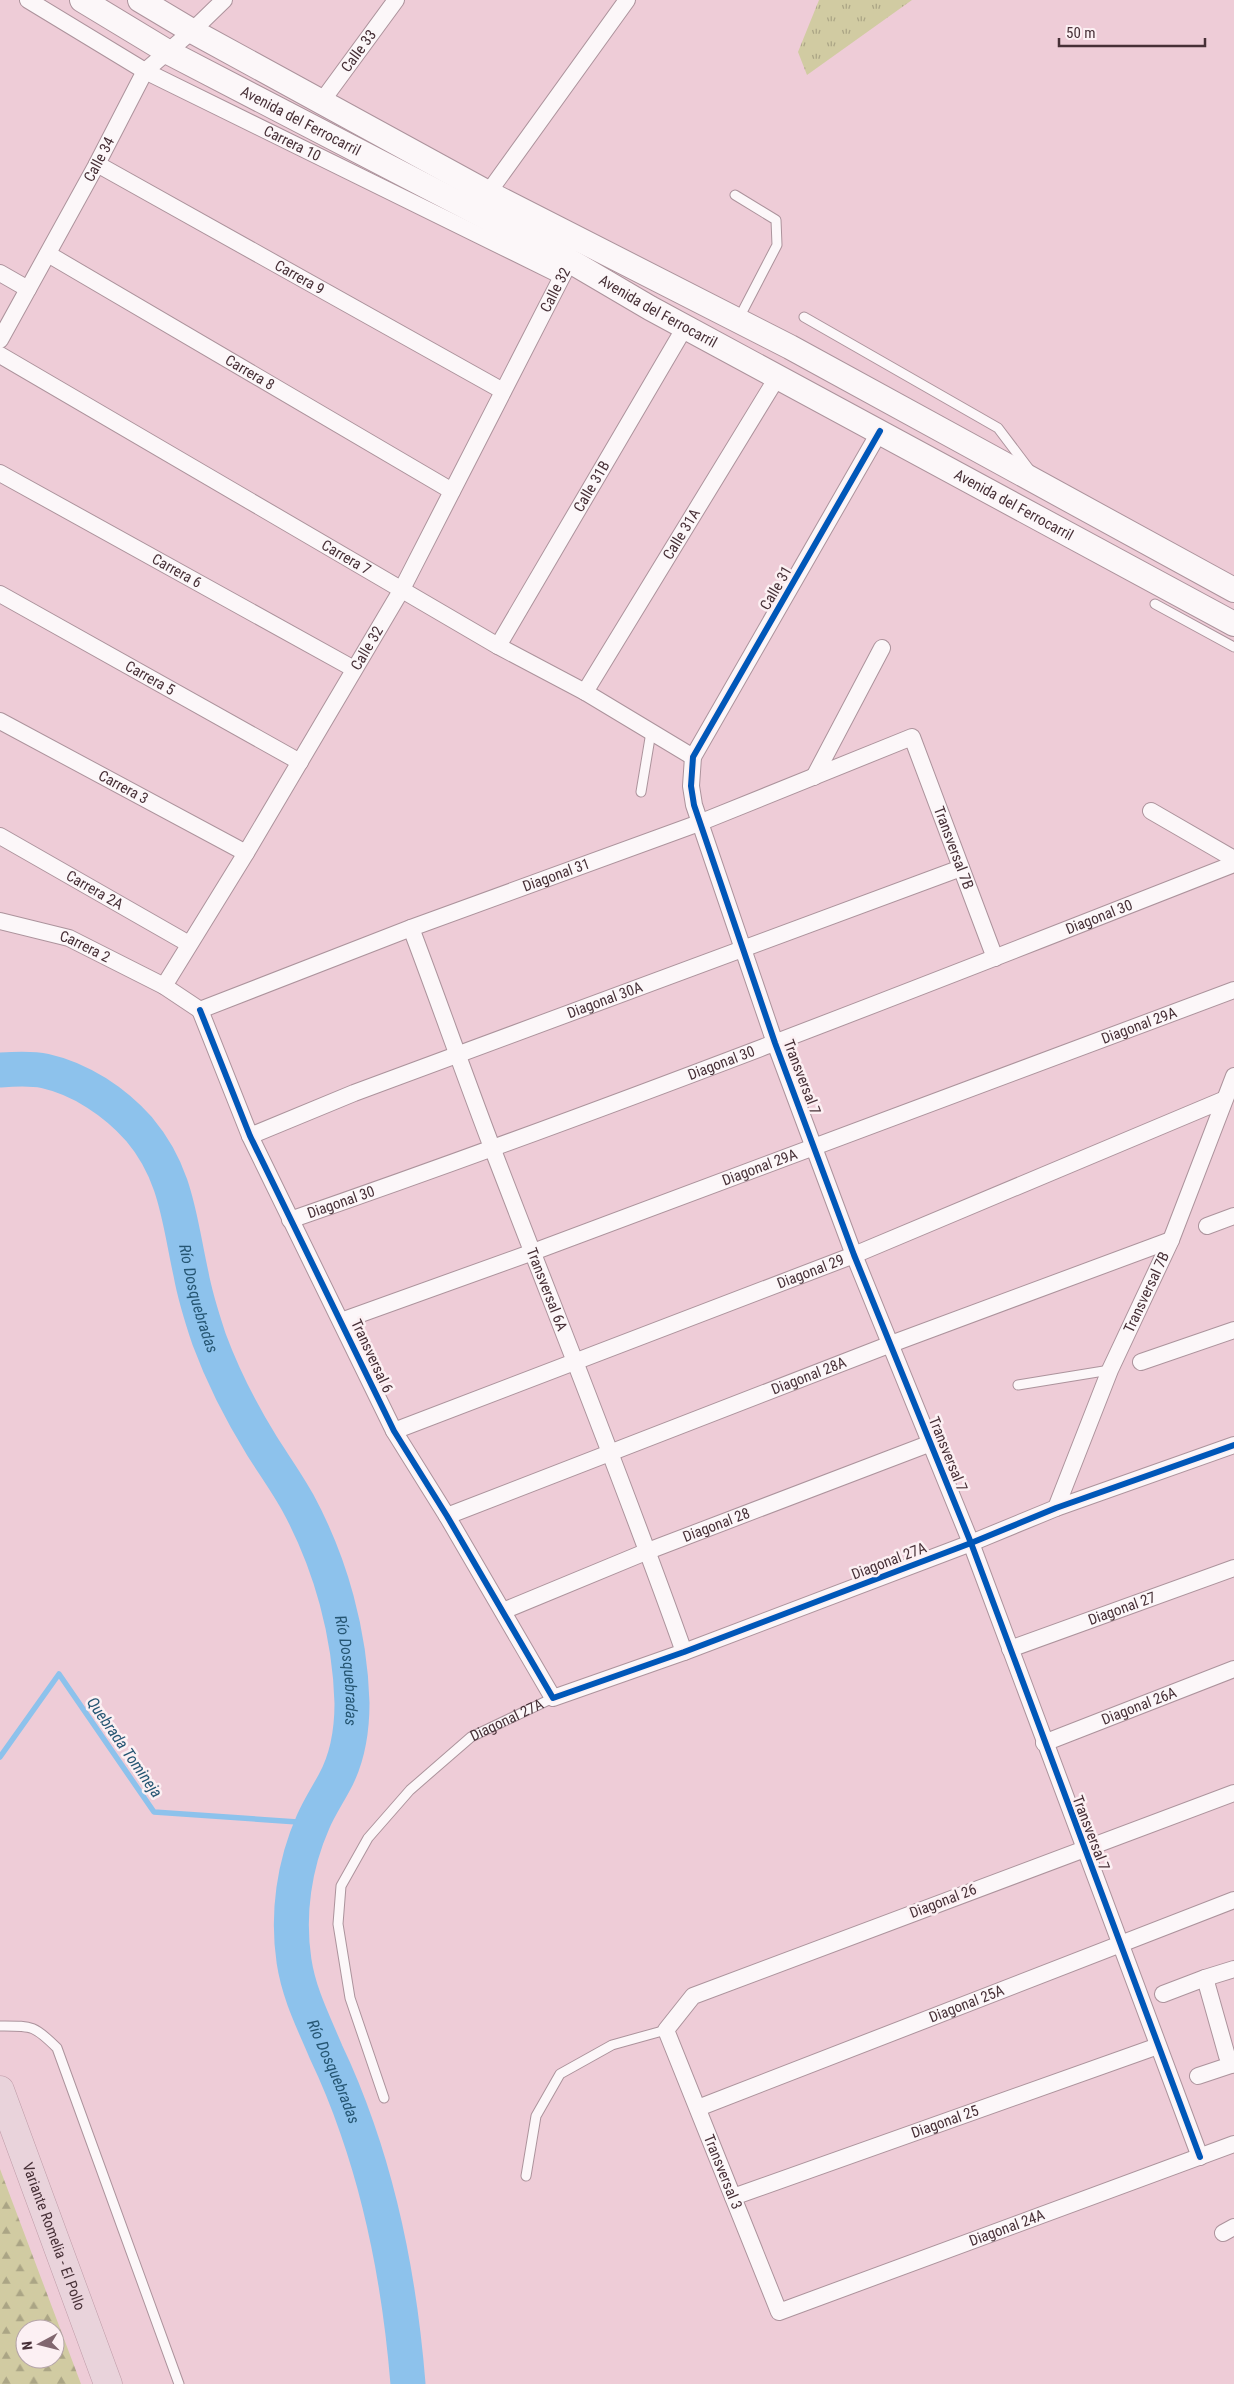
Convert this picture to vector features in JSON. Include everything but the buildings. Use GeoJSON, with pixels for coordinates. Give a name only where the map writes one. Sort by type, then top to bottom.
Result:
{"type":"FeatureCollection","features":[{"type":"Feature","properties":{"kind":"highway","name":"Variante Romelia - El Pollo"},"geometry":{"type":"LineString","coordinates":[[0,2090],[108,2384]]}},
{"type":"Feature","properties":{"kind":"main road","name":"Avenida del Ferrocarril"},"geometry":{"type":"LineString","coordinates":[[82,0],[168,52],[566,268],[778,376],[1234,624]]}},
{"type":"Feature","properties":{"kind":"main road","name":"Avenida del Ferrocarril"},"geometry":{"type":"LineString","coordinates":[[140,0],[192,31],[488,193],[738,320],[1234,590]]}},
{"type":"Feature","properties":{"kind":"street","name":"Carrera 10"},"geometry":{"type":"LineString","coordinates":[[28,0],[145,71],[566,268]]}},
{"type":"Feature","properties":{"kind":"street","name":"Calle 33"},"geometry":{"type":"LineString","coordinates":[[322,101],[396,0]]}},
{"type":"Feature","properties":{"kind":"street"},"geometry":{"type":"LineString","coordinates":[[488,193],[627,0]]}},
{"type":"Feature","properties":{"kind":"street","name":"Calle 34"},"geometry":{"type":"LineString","coordinates":[[0,340],[97,164],[145,71],[192,31],[220,1]]}},
{"type":"Feature","properties":{"kind":"street","name":"Carrera 9"},"geometry":{"type":"LineString","coordinates":[[97,164],[503,391]]}},
{"type":"Feature","properties":{"kind":"street","name":"Carrera 8"},"geometry":{"type":"LineString","coordinates":[[48,254],[452,492]]}},
{"type":"Feature","properties":{"kind":"street","name":"Calle 32"},"geometry":{"type":"LineString","coordinates":[[164,986],[246,853],[402,589],[566,268]]}},
{"type":"Feature","properties":{"kind":"street"},"geometry":{"type":"LineString","coordinates":[[0,273],[28,289]]}},
{"type":"Feature","properties":{"kind":"street","name":"Calle 31B"},"geometry":{"type":"LineString","coordinates":[[498,646],[685,327]]}},
{"type":"Feature","properties":{"kind":"street","name":"Carrera 7"},"geometry":{"type":"LineString","coordinates":[[0,355],[498,646],[585,692],[693,757]]}},
{"type":"Feature","properties":{"kind":"street","name":"Calle 31A"},"geometry":{"type":"LineString","coordinates":[[585,692],[778,376]]}},
{"type":"Feature","properties":{"kind":"street","name":"Calle 31"},"geometry":{"type":"LineString","coordinates":[[693,757],[880,431]]}},
{"type":"Feature","properties":{"kind":"street","name":"Carrera 6"},"geometry":{"type":"LineString","coordinates":[[0,473],[354,669]]}},
{"type":"Feature","properties":{"kind":"street","name":"Carrera 5"},"geometry":{"type":"LineString","coordinates":[[0,594],[300,762]]}},
{"type":"Feature","properties":{"kind":"street"},"geometry":{"type":"LineString","coordinates":[[814,776],[882,648]]}},
{"type":"Feature","properties":{"kind":"street","name":"Carrera 3"},"geometry":{"type":"LineString","coordinates":[[0,721],[246,853]]}},
{"type":"Feature","properties":{"kind":"street","name":"Diagonal 31"},"geometry":{"type":"LineString","coordinates":[[200,1010],[411,928],[699,823],[912,737]]}},
{"type":"Feature","properties":{"kind":"street","name":"Transversal 7B"},"geometry":{"type":"LineString","coordinates":[[912,737],[996,958]]}},
{"type":"Feature","properties":{"kind":"street","name":"Transversal 7"},"geometry":{"type":"LineString","coordinates":[[693,757],[691,786],[699,823],[775,1043],[815,1146],[854,1255],[971,1543],[1083,1848],[1200,2156]]}},
{"type":"Feature","properties":{"kind":"street"},"geometry":{"type":"LineString","coordinates":[[1151,811],[1234,859]]}},
{"type":"Feature","properties":{"kind":"street","name":"Carrera 2A"},"geometry":{"type":"LineString","coordinates":[[0,836],[189,944]]}},
{"type":"Feature","properties":{"kind":"street","name":"Diagonal 30"},"geometry":{"type":"LineString","coordinates":[[290,1220],[493,1149],[775,1043],[1234,864]]}},
{"type":"Feature","properties":{"kind":"street","name":"Diagonal 30A"},"geometry":{"type":"LineString","coordinates":[[250,1136],[354,1093],[961,868]]}},
{"type":"Feature","properties":{"kind":"street","name":"Carrera 2"},"geometry":{"type":"LineString","coordinates":[[0,921],[69,938],[164,986]]}},
{"type":"Feature","properties":{"kind":"street","name":"Transversal 6A"},"geometry":{"type":"LineString","coordinates":[[411,928],[493,1149],[577,1361],[684,1652]]}},
{"type":"Feature","properties":{"kind":"street"},"geometry":{"type":"LineString","coordinates":[[164,986],[200,1010]]}},
{"type":"Feature","properties":{"kind":"street","name":"Diagonal 29A"},"geometry":{"type":"LineString","coordinates":[[341,1320],[533,1252],[1234,990]]}},
{"type":"Feature","properties":{"kind":"street","name":"Transversal 6"},"geometry":{"type":"LineString","coordinates":[[200,1010],[250,1136],[394,1431],[447,1516],[553,1698]]}},
{"type":"Feature","properties":{"kind":"street","name":"Transversal 7B"},"geometry":{"type":"LineString","coordinates":[[1056,1508],[1110,1370],[1171,1240],[1223,1100],[1234,1076]]}},
{"type":"Feature","properties":{"kind":"street","name":"Diagonal 29"},"geometry":{"type":"LineString","coordinates":[[394,1431],[854,1255],[1223,1100]]}},
{"type":"Feature","properties":{"kind":"street"},"geometry":{"type":"LineString","coordinates":[[1207,1226],[1234,1216]]}},
{"type":"Feature","properties":{"kind":"street","name":"Diagonal 28A"},"geometry":{"type":"LineString","coordinates":[[447,1516],[891,1344],[1171,1240]]}},
{"type":"Feature","properties":{"kind":"street"},"geometry":{"type":"LineString","coordinates":[[1141,1362],[1234,1330]]}},
{"type":"Feature","properties":{"kind":"street","name":"Diagonal 28"},"geometry":{"type":"LineString","coordinates":[[503,1611],[648,1551],[931,1444]]}},
{"type":"Feature","properties":{"kind":"street","name":"Diagonal 27A"},"geometry":{"type":"LineString","coordinates":[[553,1698],[684,1652],[971,1543],[1056,1508],[1234,1444]]}},
{"type":"Feature","properties":{"kind":"street","name":"Diagonal 27"},"geometry":{"type":"LineString","coordinates":[[1010,1649],[1234,1568]]}},
{"type":"Feature","properties":{"kind":"street","name":"Diagonal 26A"},"geometry":{"type":"LineString","coordinates":[[1044,1743],[1234,1669]]}},
{"type":"Feature","properties":{"kind":"street","name":"Diagonal 26"},"geometry":{"type":"LineString","coordinates":[[666,2030],[693,1996],[1083,1848],[1234,1793]]}},
{"type":"Feature","properties":{"kind":"street","name":"Diagonal 25A"},"geometry":{"type":"LineString","coordinates":[[698,2108],[1234,1900]]}},
{"type":"Feature","properties":{"kind":"street"},"geometry":{"type":"LineString","coordinates":[[1163,1994],[1234,1969]]}},
{"type":"Feature","properties":{"kind":"street"},"geometry":{"type":"LineString","coordinates":[[1198,2076],[1232,2065],[1205,1978]]}},
{"type":"Feature","properties":{"kind":"street","name":"Transversal 3"},"geometry":{"type":"LineString","coordinates":[[666,2030],[779,2312]]}},
{"type":"Feature","properties":{"kind":"street","name":"Diagonal 25"},"geometry":{"type":"LineString","coordinates":[[733,2197],[1158,2046]]}},
{"type":"Feature","properties":{"kind":"street","name":"Diagonal 24A"},"geometry":{"type":"LineString","coordinates":[[779,2312],[1234,2144]]}},
{"type":"Feature","properties":{"kind":"lane"},"geometry":{"type":"LineString","coordinates":[[735,195],[776,220],[778,227],[777,245],[738,320]]}},
{"type":"Feature","properties":{"kind":"lane"},"geometry":{"type":"LineString","coordinates":[[804,318],[998,428],[1040,483]]}},
{"type":"Feature","properties":{"kind":"lane"},"geometry":{"type":"LineString","coordinates":[[1155,604],[1234,647]]}},
{"type":"Feature","properties":{"kind":"lane"},"geometry":{"type":"LineString","coordinates":[[641,792],[651,732]]}},
{"type":"Feature","properties":{"kind":"lane"},"geometry":{"type":"LineString","coordinates":[[1018,1384],[1110,1370]]}},
{"type":"Feature","properties":{"kind":"lane","name":"Diagonal 27A"},"geometry":{"type":"LineString","coordinates":[[384,2098],[350,1998],[338,1924],[341,1886],[368,1838],[410,1790],[470,1737],[553,1698]]}},
{"type":"Feature","properties":{"kind":"lane"},"geometry":{"type":"LineString","coordinates":[[0,2026],[20,2026],[38,2030],[57,2048],[179,2384]]}},
{"type":"Feature","properties":{"kind":"lane"},"geometry":{"type":"LineString","coordinates":[[526,2176],[536,2116],[560,2074],[612,2045],[666,2030]]}},
{"type":"Feature","properties":{"kind":"green space"},"geometry":{"type":"Polygon","coordinates":[[[819,0],[912,0],[807,75],[798,52],[819,0]]]}},
{"type":"Feature","properties":{"kind":"green space"},"geometry":{"type":"Polygon","coordinates":[[[0,2169],[57,2319],[15,2319],[15,2369],[65,2369],[65,2342],[81,2384],[0,2384],[0,2169]]]}},
{"type":"Feature","properties":{"kind":"waterway","name":"Río Dosquebradas"},"geometry":{"type":"LineString","coordinates":[[0,1070],[28,1069],[45,1071],[72,1080],[108,1101],[130,1119],[152,1146],[169,1180],[175,1198],[197,1299],[214,1353],[226,1381],[247,1420],[285,1481],[310,1526],[337,1600],[343,1625],[350,1677],[351,1724],[343,1764],[315,1817],[301,1855],[292,1908],[292,1943],[296,1973],[303,1996],[350,2109],[376,2191],[391,2254],[408,2384]]}},
{"type":"Feature","properties":{"kind":"waterway","name":"Quebrada Tomineja"},"geometry":{"type":"LineString","coordinates":[[0,1757],[59,1674],[154,1812],[312,1823]]}},
{"type":"Feature","properties":{"kind":"cycle path"},"geometry":{"type":"LineString","coordinates":[[880,431],[693,757],[691,786],[694,805],[775,1043],[854,1255],[971,1543],[1200,2157]]}},
{"type":"Feature","properties":{"kind":"cycle path"},"geometry":{"type":"LineString","coordinates":[[200,1010],[250,1136],[394,1431],[447,1516],[553,1698],[684,1652],[971,1543],[1056,1508],[1234,1445]]}}]}
